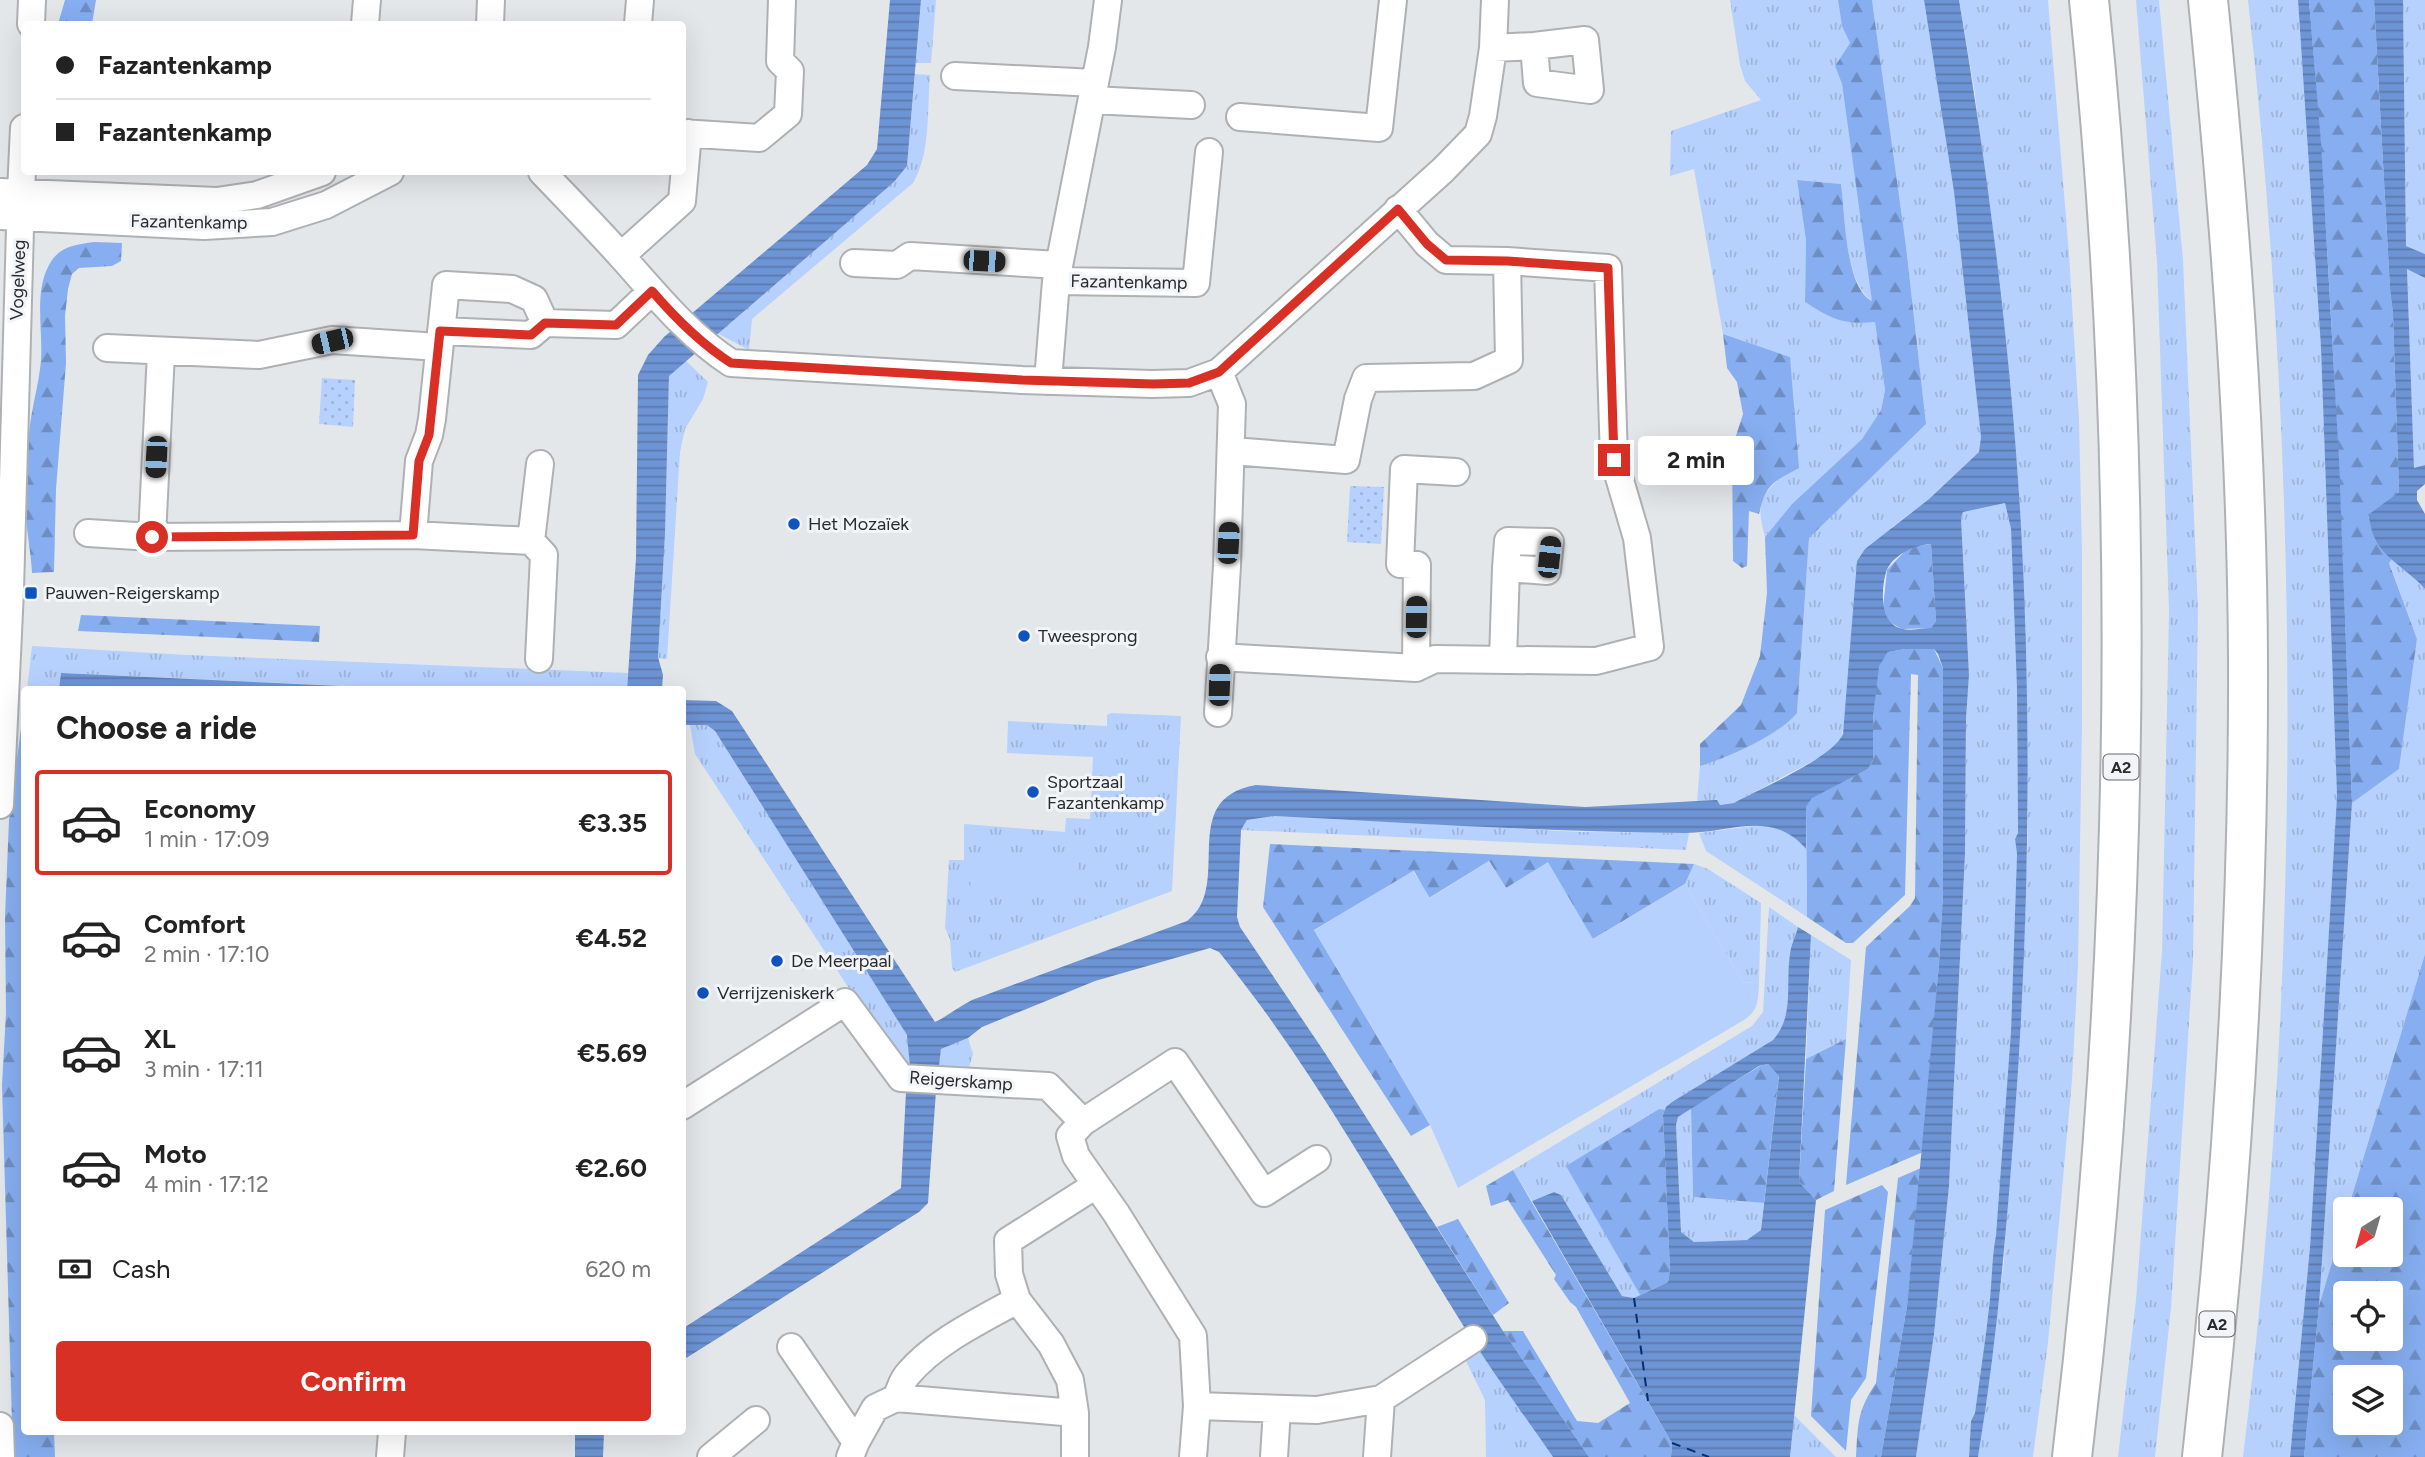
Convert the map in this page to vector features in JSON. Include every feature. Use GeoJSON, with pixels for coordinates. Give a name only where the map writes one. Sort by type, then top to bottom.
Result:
{"type":"FeatureCollection","features":[{"type":"Feature","properties":{"kind":"highway","name":"A2"},"geometry":{"type":"LineString","coordinates":[[2072,1457],[2099,1202],[2110,1053],[2118,898],[2123,671],[2121,474],[2116,337],[2105,168],[2089,0]]}},
{"type":"Feature","properties":{"kind":"highway","name":"A2"},"geometry":{"type":"LineString","coordinates":[[2202,1457],[2220,1300],[2242,962],[2248,672],[2245,508],[2237,356],[2227,206],[2208,0]]}},
{"type":"Feature","properties":{"kind":"street"},"geometry":{"type":"LineString","coordinates":[[31,21],[32,0]]}},
{"type":"Feature","properties":{"kind":"street"},"geometry":{"type":"LineString","coordinates":[[365,21],[367,0]]}},
{"type":"Feature","properties":{"kind":"street"},"geometry":{"type":"LineString","coordinates":[[490,21],[491,0]]}},
{"type":"Feature","properties":{"kind":"street"},"geometry":{"type":"LineString","coordinates":[[638,21],[640,0]]}},
{"type":"Feature","properties":{"kind":"street"},"geometry":{"type":"LineString","coordinates":[[686,133],[759,138],[788,114],[790,71],[780,61],[782,0]]}},
{"type":"Feature","properties":{"kind":"street","name":"Fazantenkamp"},"geometry":{"type":"LineString","coordinates":[[1048,381],[1057,273],[1108,0]]}},
{"type":"Feature","properties":{"kind":"street"},"geometry":{"type":"LineString","coordinates":[[1240,117],[1379,128],[1393,0]]}},
{"type":"Feature","properties":{"kind":"street"},"geometry":{"type":"LineString","coordinates":[[545,175],[677,320],[711,350],[731,363],[1048,381],[1189,383],[1219,372],[1443,170],[1478,134],[1493,48],[1495,0]]}},
{"type":"Feature","properties":{"kind":"street"},"geometry":{"type":"LineString","coordinates":[[1493,48],[1534,46]]}},
{"type":"Feature","properties":{"kind":"street"},"geometry":{"type":"LineString","coordinates":[[955,76],[1191,105]]}},
{"type":"Feature","properties":{"kind":"street","name":"Vogelweg"},"geometry":{"type":"LineString","coordinates":[[0,805],[10,590],[10,204],[21,144]]}},
{"type":"Feature","properties":{"kind":"street","name":"Fazantenkamp"},"geometry":{"type":"LineString","coordinates":[[854,263],[897,265],[910,256],[1057,273],[1196,283],[1209,152]]}},
{"type":"Feature","properties":{"kind":"street","name":"Fazantenkamp"},"geometry":{"type":"LineString","coordinates":[[10,204],[218,201],[257,195],[314,175]]}},
{"type":"Feature","properties":{"kind":"street","name":"Fazantenkamp"},"geometry":{"type":"LineString","coordinates":[[10,204],[204,226],[272,222],[326,205],[384,175]]}},
{"type":"Feature","properties":{"kind":"street"},"geometry":{"type":"LineString","coordinates":[[621,256],[682,201],[683,175]]}},
{"type":"Feature","properties":{"kind":"street"},"geometry":{"type":"LineString","coordinates":[[1220,657],[1416,668],[1435,659],[1596,661],[1650,647],[1637,538],[1614,460],[1608,268],[1446,260],[1427,244],[1398,209]]}},
{"type":"Feature","properties":{"kind":"street"},"geometry":{"type":"LineString","coordinates":[[1232,451],[1346,460],[1358,399],[1366,378],[1474,376],[1509,359],[1507,261]]}},
{"type":"Feature","properties":{"kind":"street"},"geometry":{"type":"LineString","coordinates":[[413,535],[419,461],[429,435],[446,285],[512,289],[534,299],[545,323]]}},
{"type":"Feature","properties":{"kind":"street"},"geometry":{"type":"LineString","coordinates":[[107,348],[259,355],[332,341],[531,335],[545,323],[616,325],[652,291]]}},
{"type":"Feature","properties":{"kind":"street"},"geometry":{"type":"LineString","coordinates":[[152,537],[162,352]]}},
{"type":"Feature","properties":{"kind":"street"},"geometry":{"type":"LineString","coordinates":[[1218,713],[1232,451],[1232,404],[1219,372]]}},
{"type":"Feature","properties":{"kind":"street"},"geometry":{"type":"LineString","coordinates":[[531,541],[540,464]]}},
{"type":"Feature","properties":{"kind":"street"},"geometry":{"type":"LineString","coordinates":[[1416,668],[1417,565],[1400,564],[1404,469],[1456,472]]}},
{"type":"Feature","properties":{"kind":"street"},"geometry":{"type":"LineString","coordinates":[[88,533],[152,537],[413,535],[531,541],[544,555],[540,659]]}},
{"type":"Feature","properties":{"kind":"street"},"geometry":{"type":"LineString","coordinates":[[1503,659],[1506,568]]}},
{"type":"Feature","properties":{"kind":"street","name":"Reigerskamp"},"geometry":{"type":"LineString","coordinates":[[686,1103],[845,1002],[901,1078],[1048,1086],[1083,1122]]}},
{"type":"Feature","properties":{"kind":"street"},"geometry":{"type":"LineString","coordinates":[[1194,1457],[1197,1406],[1194,1336],[1076,1156],[1070,1136],[1083,1122],[1175,1062],[1264,1193],[1317,1159]]}},
{"type":"Feature","properties":{"kind":"street"},"geometry":{"type":"LineString","coordinates":[[1075,1457],[1075,1413],[1070,1380],[1051,1344],[1017,1300],[1009,1274],[1008,1241],[1096,1185]]}},
{"type":"Feature","properties":{"kind":"street"},"geometry":{"type":"LineString","coordinates":[[896,1398],[906,1375],[928,1355],[964,1330],[1017,1300]]}},
{"type":"Feature","properties":{"kind":"street"},"geometry":{"type":"LineString","coordinates":[[1197,1406],[1317,1410],[1381,1399],[1473,1339]]}},
{"type":"Feature","properties":{"kind":"street"},"geometry":{"type":"LineString","coordinates":[[791,1347],[853,1449],[876,1408],[896,1398],[1075,1413]]}},
{"type":"Feature","properties":{"kind":"street"},"geometry":{"type":"LineString","coordinates":[[1377,1457],[1381,1399]]}},
{"type":"Feature","properties":{"kind":"street"},"geometry":{"type":"LineString","coordinates":[[1274,1457],[1276,1409]]}},
{"type":"Feature","properties":{"kind":"street"},"geometry":{"type":"LineString","coordinates":[[711,1457],[756,1420]]}},
{"type":"Feature","properties":{"kind":"street"},"geometry":{"type":"LineString","coordinates":[[0,1426],[1,1457]]}},
{"type":"Feature","properties":{"kind":"street"},"geometry":{"type":"LineString","coordinates":[[390,1457],[392,1435]]}},
{"type":"Feature","properties":{"kind":"green space"},"geometry":{"type":"Polygon","coordinates":[[[65,0],[96,0],[92,21],[59,21],[65,0]]]}},
{"type":"Feature","properties":{"kind":"green space"},"geometry":{"type":"Polygon","coordinates":[[[921,0],[936,0],[931,63],[916,63],[921,0]]]}},
{"type":"Feature","properties":{"kind":"green space"},"geometry":{"type":"Polygon","coordinates":[[[1730,0],[1838,0],[1842,25],[1850,43],[1835,66],[1842,84],[1873,302],[1863,293],[1851,265],[1841,184],[1797,180],[1806,240],[1805,302],[1838,319],[1875,321],[1885,390],[1881,410],[1862,439],[1792,504],[1765,537],[1760,513],[1766,494],[1777,481],[1790,357],[1723,334],[1694,169],[1670,176],[1671,131],[1761,100],[1745,81],[1740,65],[1730,0]]]}},
{"type":"Feature","properties":{"kind":"green space"},"geometry":{"type":"Polygon","coordinates":[[[1838,0],[1872,0],[1906,246],[1926,424],[1809,538],[1797,713],[1766,737],[1700,766],[1700,744],[1741,705],[1760,656],[1767,593],[1765,537],[1792,504],[1862,439],[1881,410],[1885,390],[1875,322],[1854,323],[1838,320],[1805,302],[1806,240],[1797,180],[1841,184],[1851,266],[1863,293],[1872,301],[1842,84],[1835,66],[1850,43],[1842,26],[1838,0]]]}},
{"type":"Feature","properties":{"kind":"green space"},"geometry":{"type":"Polygon","coordinates":[[[1872,0],[1924,0],[1954,192],[1981,437],[1979,452],[1929,499],[1891,528],[1840,742],[1824,755],[1734,803],[1720,805],[1697,802],[1700,766],[1766,737],[1797,713],[1809,537],[1926,424],[1906,246],[1872,0]]]}},
{"type":"Feature","properties":{"kind":"green space"},"geometry":{"type":"Polygon","coordinates":[[[1959,0],[2048,0],[2069,254],[2079,419],[2082,724],[2078,966],[2072,1080],[2048,1343],[2033,1457],[1978,1457],[2004,1261],[2028,835],[2021,528],[2017,467],[2001,303],[1975,94],[1959,0]]]}},
{"type":"Feature","properties":{"kind":"green space"},"geometry":{"type":"Polygon","coordinates":[[[2136,0],[2159,0],[2183,260],[2198,609],[2193,960],[2171,1308],[2155,1457],[2118,1457],[2136,1300],[2162,951],[2169,612],[2157,262],[2136,0]]]}},
{"type":"Feature","properties":{"kind":"green space"},"geometry":{"type":"Polygon","coordinates":[[[2248,0],[2298,0],[2321,348],[2337,796],[2310,1247],[2290,1457],[2243,1457],[2262,1277],[2276,1095],[2288,729],[2278,363],[2248,0]]]}},
{"type":"Feature","properties":{"kind":"green space"},"geometry":{"type":"Polygon","coordinates":[[[2309,0],[2374,0],[2393,314],[2399,492],[2368,516],[2375,539],[2392,559],[2389,563],[2417,639],[2399,769],[2352,803],[2330,301],[2309,0]]]}},
{"type":"Feature","properties":{"kind":"green space"},"geometry":{"type":"Polygon","coordinates":[[[2403,0],[2425,0],[2425,254],[2406,246],[2403,0]]]}},
{"type":"Feature","properties":{"kind":"green space"},"geometry":{"type":"Polygon","coordinates":[[[915,74],[930,75],[923,158],[913,183],[752,319],[749,350],[717,333],[894,182],[907,166],[915,74]]]}},
{"type":"Feature","properties":{"kind":"green space"},"geometry":{"type":"Polygon","coordinates":[[[94,242],[122,243],[121,261],[112,266],[79,268],[72,274],[65,316],[66,363],[56,489],[54,572],[32,573],[26,517],[26,472],[30,425],[41,360],[40,311],[44,276],[53,259],[63,250],[94,242]]]}},
{"type":"Feature","properties":{"kind":"green space"},"geometry":{"type":"Polygon","coordinates":[[[2407,268],[2425,278],[2425,465],[2414,469],[2407,268]]]}},
{"type":"Feature","properties":{"kind":"green space"},"geometry":{"type":"Polygon","coordinates":[[[1723,334],[1790,357],[1799,468],[1772,485],[1759,514],[1749,511],[1747,566],[1742,568],[1733,561],[1732,448],[1743,414],[1737,382],[1727,368],[1723,334]]]}},
{"type":"Feature","properties":{"kind":"green space"},"geometry":{"type":"Polygon","coordinates":[[[685,360],[708,382],[703,399],[685,429],[680,452],[667,659],[658,658],[665,534],[669,376],[685,360]]]}},
{"type":"Feature","properties":{"kind":"green space"},"geometry":{"type":"Polygon","coordinates":[[[322,378],[355,380],[353,427],[319,424],[322,378]]]}},
{"type":"Feature","properties":{"kind":"green space"},"geometry":{"type":"Polygon","coordinates":[[[1350,486],[1384,487],[1381,544],[1347,542],[1350,486]]]}},
{"type":"Feature","properties":{"kind":"green space"},"geometry":{"type":"Polygon","coordinates":[[[2005,502],[2011,529],[2017,690],[2018,833],[2015,839],[2017,854],[2011,1031],[1996,1235],[1985,1342],[1975,1413],[1971,1421],[1969,1457],[1916,1457],[1934,1334],[1949,1186],[1965,854],[1969,675],[1961,518],[1963,512],[1968,509],[2005,502]]]}},
{"type":"Feature","properties":{"kind":"green space"},"geometry":{"type":"Polygon","coordinates":[[[1931,544],[1936,621],[1931,628],[1902,629],[1889,622],[1883,608],[1887,570],[1905,551],[1931,544]]]}},
{"type":"Feature","properties":{"kind":"green space"},"geometry":{"type":"Polygon","coordinates":[[[2392,559],[2425,589],[2425,954],[2352,1197],[2333,1197],[2333,1259],[2319,1306],[2352,803],[2399,769],[2417,639],[2389,562],[2392,559]]]}},
{"type":"Feature","properties":{"kind":"green space"},"geometry":{"type":"Polygon","coordinates":[[[81,615],[320,626],[319,642],[78,631],[81,615]]]}},
{"type":"Feature","properties":{"kind":"green space"},"geometry":{"type":"Polygon","coordinates":[[[32,646],[628,673],[627,686],[349,686],[61,673],[59,686],[27,686],[32,646]]]}},
{"type":"Feature","properties":{"kind":"green space"},"geometry":{"type":"Polygon","coordinates":[[[1934,649],[1943,668],[1943,894],[1923,1152],[1846,1185],[1866,947],[1910,906],[1915,898],[1918,675],[1911,674],[1905,895],[1853,943],[1846,943],[1807,917],[1806,807],[1812,797],[1868,769],[1873,760],[1873,719],[1878,666],[1888,652],[1934,649]]]}},
{"type":"Feature","properties":{"kind":"green space"},"geometry":{"type":"Polygon","coordinates":[[[1107,715],[1181,716],[1172,891],[955,972],[952,968],[950,939],[945,928],[949,860],[964,860],[964,824],[1065,832],[1066,818],[1090,819],[1093,757],[1007,753],[1008,721],[1107,726],[1107,715]]]}},
{"type":"Feature","properties":{"kind":"green space"},"geometry":{"type":"Polygon","coordinates":[[[690,725],[707,725],[715,731],[908,1036],[910,1067],[852,993],[695,754],[690,725]]]}},
{"type":"Feature","properties":{"kind":"green space"},"geometry":{"type":"Polygon","coordinates":[[[21,728],[21,1435],[54,1435],[55,1457],[13,1457],[2,1085],[9,820],[21,728]]]}},
{"type":"Feature","properties":{"kind":"green space"},"geometry":{"type":"Polygon","coordinates":[[[1274,816],[1582,832],[1689,833],[1686,850],[1241,830],[1247,820],[1274,816]]]}},
{"type":"Feature","properties":{"kind":"green space"},"geometry":{"type":"Polygon","coordinates":[[[1760,825],[1785,832],[1806,849],[1807,917],[1706,851],[1699,833],[1760,825]]]}},
{"type":"Feature","properties":{"kind":"green space"},"geometry":{"type":"Polygon","coordinates":[[[1270,844],[1694,864],[1685,884],[1593,939],[1506,888],[1489,861],[1429,898],[1414,871],[1314,930],[1430,1125],[1411,1136],[1263,907],[1270,844]]]}},
{"type":"Feature","properties":{"kind":"green space"},"geometry":{"type":"Polygon","coordinates":[[[972,858],[1078,864],[1076,897],[970,891],[972,858]]]}},
{"type":"Feature","properties":{"kind":"green space"},"geometry":{"type":"Polygon","coordinates":[[[1489,861],[1506,888],[1548,862],[1593,939],[1685,884],[1743,982],[1759,983],[1758,995],[1755,1008],[1744,1020],[1458,1188],[1430,1125],[1314,930],[1413,871],[1430,898],[1489,861]]]}},
{"type":"Feature","properties":{"kind":"green space"},"geometry":{"type":"Polygon","coordinates":[[[1694,864],[1708,869],[1761,903],[1759,983],[1743,982],[1685,884],[1694,864]]]}},
{"type":"Feature","properties":{"kind":"green space"},"geometry":{"type":"Polygon","coordinates":[[[1769,907],[1798,927],[1790,954],[1787,1010],[1780,1030],[1773,1040],[1672,1102],[1665,1110],[1659,1109],[1567,1166],[1640,1295],[1634,1298],[1622,1296],[1561,1195],[1554,1192],[1532,1201],[1513,1170],[1752,1026],[1763,1012],[1769,907]]]}},
{"type":"Feature","properties":{"kind":"green space"},"geometry":{"type":"Polygon","coordinates":[[[1811,935],[1851,960],[1846,1039],[1806,1059],[1811,935]]]}},
{"type":"Feature","properties":{"kind":"green space"},"geometry":{"type":"Polygon","coordinates":[[[2425,954],[2425,1457],[2304,1457],[2319,1306],[2333,1259],[2333,1267],[2403,1267],[2403,1197],[2352,1197],[2425,954]]]}},
{"type":"Feature","properties":{"kind":"green space"},"geometry":{"type":"Polygon","coordinates":[[[968,1038],[973,1054],[968,1071],[938,1068],[941,1049],[968,1038]]]}},
{"type":"Feature","properties":{"kind":"green space"},"geometry":{"type":"Polygon","coordinates":[[[1846,1039],[1834,1191],[1816,1200],[1799,1182],[1806,1059],[1846,1039]]]}},
{"type":"Feature","properties":{"kind":"green space"},"geometry":{"type":"Polygon","coordinates":[[[1768,1064],[1779,1075],[1764,1203],[1693,1197],[1691,1108],[1760,1066],[1768,1064]]]}},
{"type":"Feature","properties":{"kind":"green space"},"geometry":{"type":"Polygon","coordinates":[[[1691,1108],[1693,1197],[1764,1203],[1761,1230],[1747,1240],[1694,1242],[1681,1232],[1676,1125],[1678,1117],[1691,1108]]]}},
{"type":"Feature","properties":{"kind":"green space"},"geometry":{"type":"Polygon","coordinates":[[[1659,1109],[1665,1110],[1663,1115],[1670,1270],[1668,1282],[1640,1295],[1566,1166],[1659,1109]]]}},
{"type":"Feature","properties":{"kind":"green space"},"geometry":{"type":"Polygon","coordinates":[[[1921,1168],[1907,1306],[1881,1457],[1856,1457],[1860,1418],[1865,1402],[1876,1383],[1898,1178],[1921,1168]]]}},
{"type":"Feature","properties":{"kind":"green space"},"geometry":{"type":"Polygon","coordinates":[[[1513,1170],[1672,1443],[1671,1457],[1589,1457],[1503,1331],[1523,1331],[1577,1421],[1598,1423],[1630,1403],[1576,1307],[1554,1279],[1556,1275],[1508,1200],[1491,1206],[1486,1186],[1513,1170]]]}},
{"type":"Feature","properties":{"kind":"green space"},"geometry":{"type":"Polygon","coordinates":[[[1882,1185],[1888,1192],[1866,1378],[1851,1400],[1846,1451],[1811,1416],[1825,1210],[1882,1185]]]}},
{"type":"Feature","properties":{"kind":"green space"},"geometry":{"type":"Polygon","coordinates":[[[1458,1219],[1509,1303],[1493,1315],[1437,1227],[1458,1219]]]}},
{"type":"Feature","properties":{"kind":"green space"},"geometry":{"type":"Polygon","coordinates":[[[1478,1347],[1553,1457],[1486,1457],[1485,1400],[1465,1359],[1478,1347]]]}},
{"type":"Feature","properties":{"kind":"green space"},"geometry":{"type":"Polygon","coordinates":[[[1794,1415],[1836,1457],[1790,1457],[1794,1415]]]}},
{"type":"Feature","properties":{"kind":"shaded area"},"geometry":{"type":"Polygon","coordinates":[[[890,0],[921,0],[907,166],[894,182],[669,376],[665,534],[658,657],[663,675],[662,686],[627,686],[636,558],[638,375],[648,355],[664,337],[867,165],[877,149],[890,0]]]}},
{"type":"Feature","properties":{"kind":"shaded area"},"geometry":{"type":"Polygon","coordinates":[[[1924,0],[1959,0],[1980,130],[2005,328],[2017,460],[2027,677],[2026,903],[2019,1053],[2000,1293],[1978,1457],[1969,1457],[1971,1421],[1975,1413],[1985,1342],[1996,1235],[2011,1031],[2017,854],[2015,839],[2018,833],[2017,690],[2011,529],[2005,503],[1963,512],[1961,518],[1969,675],[1965,854],[1949,1186],[1934,1334],[1916,1457],[1881,1457],[1907,1306],[1939,964],[1943,894],[1943,668],[1934,649],[1888,652],[1879,666],[1873,718],[1873,760],[1868,769],[1812,798],[1806,807],[1806,849],[1793,837],[1765,826],[1686,833],[1635,832],[1274,816],[1247,820],[1241,830],[1237,917],[1240,927],[1325,1053],[1503,1331],[1589,1457],[1553,1457],[1476,1346],[1287,1043],[1219,952],[1210,948],[1095,981],[982,1027],[968,1038],[941,1049],[928,1203],[919,1212],[686,1358],[686,1326],[901,1188],[906,1092],[910,1067],[907,1035],[715,731],[707,725],[686,725],[686,700],[716,701],[732,711],[935,1022],[972,1000],[1187,921],[1200,906],[1207,887],[1211,825],[1218,807],[1232,793],[1256,785],[1585,807],[1717,800],[1720,805],[1734,803],[1811,763],[1843,734],[1857,561],[1865,549],[1929,499],[1979,452],[1981,437],[1954,192],[1924,0]],[[1931,544],[1911,549],[1893,561],[1886,572],[1883,597],[1886,614],[1895,626],[1906,630],[1931,628],[1936,621],[1931,544]]]}},
{"type":"Feature","properties":{"kind":"shaded area"},"geometry":{"type":"Polygon","coordinates":[[[2298,0],[2309,0],[2321,143],[2339,460],[2352,803],[2319,1306],[2304,1457],[2290,1457],[2310,1247],[2337,796],[2321,348],[2298,0]]]}},
{"type":"Feature","properties":{"kind":"shaded area"},"geometry":{"type":"Polygon","coordinates":[[[2374,0],[2403,0],[2406,246],[2425,254],[2425,278],[2407,269],[2414,468],[2425,465],[2425,484],[2417,491],[2417,500],[2425,514],[2425,589],[2378,545],[2368,515],[2399,492],[2393,314],[2374,0]]]}},
{"type":"Feature","properties":{"kind":"shaded area"},"geometry":{"type":"Polygon","coordinates":[[[61,673],[342,686],[59,686],[61,673]]]}},
{"type":"Feature","properties":{"kind":"shaded area"},"geometry":{"type":"Polygon","coordinates":[[[1798,927],[1811,935],[1799,1182],[1816,1200],[1790,1457],[1671,1457],[1672,1443],[1532,1201],[1554,1192],[1561,1195],[1622,1296],[1634,1298],[1668,1282],[1670,1270],[1663,1115],[1672,1102],[1773,1040],[1780,1030],[1787,1010],[1790,954],[1798,927]],[[1768,1064],[1759,1066],[1678,1117],[1676,1125],[1681,1232],[1694,1242],[1747,1240],[1761,1230],[1779,1076],[1768,1064]]]}},
{"type":"Feature","properties":{"kind":"shaded area"},"geometry":{"type":"Polygon","coordinates":[[[575,1435],[604,1435],[603,1457],[575,1457],[575,1435]]]}},
{"type":"Feature","properties":{"kind":"ferry route"},"geometry":{"type":"LineString","coordinates":[[1634,1298],[1648,1401]]}},
{"type":"Feature","properties":{"kind":"ferry route"},"geometry":{"type":"LineString","coordinates":[[1672,1443],[1709,1457]]}},
{"type":"Feature","properties":{"kind":"place","name":"Het Mozaïek"},"geometry":{"type":"Point","coordinates":[794,524]}},
{"type":"Feature","properties":{"kind":"place","name":"Pauwen-Reigerskamp"},"geometry":{"type":"Point","coordinates":[31,593]}},
{"type":"Feature","properties":{"kind":"place","name":"Tweesprong"},"geometry":{"type":"Point","coordinates":[1024,636]}},
{"type":"Feature","properties":{"kind":"place","name":"Sportzaal Fazantenkamp"},"geometry":{"type":"Point","coordinates":[1033,792]}},
{"type":"Feature","properties":{"kind":"place","name":"De Meerpaal"},"geometry":{"type":"Point","coordinates":[777,961]}},
{"type":"Feature","properties":{"kind":"place","name":"Verrijzeniskerk"},"geometry":{"type":"Point","coordinates":[703,993]}},
{"type":"Feature","properties":{"kind":"route"},"geometry":{"type":"LineString","coordinates":[[152,537],[413,535],[419,461],[432,419],[440,331],[531,335],[545,323],[616,325],[652,291],[677,320],[711,350],[731,363],[1022,380],[1189,383],[1219,372],[1398,209],[1427,244],[1446,260],[1608,268],[1614,460]]}}]}
